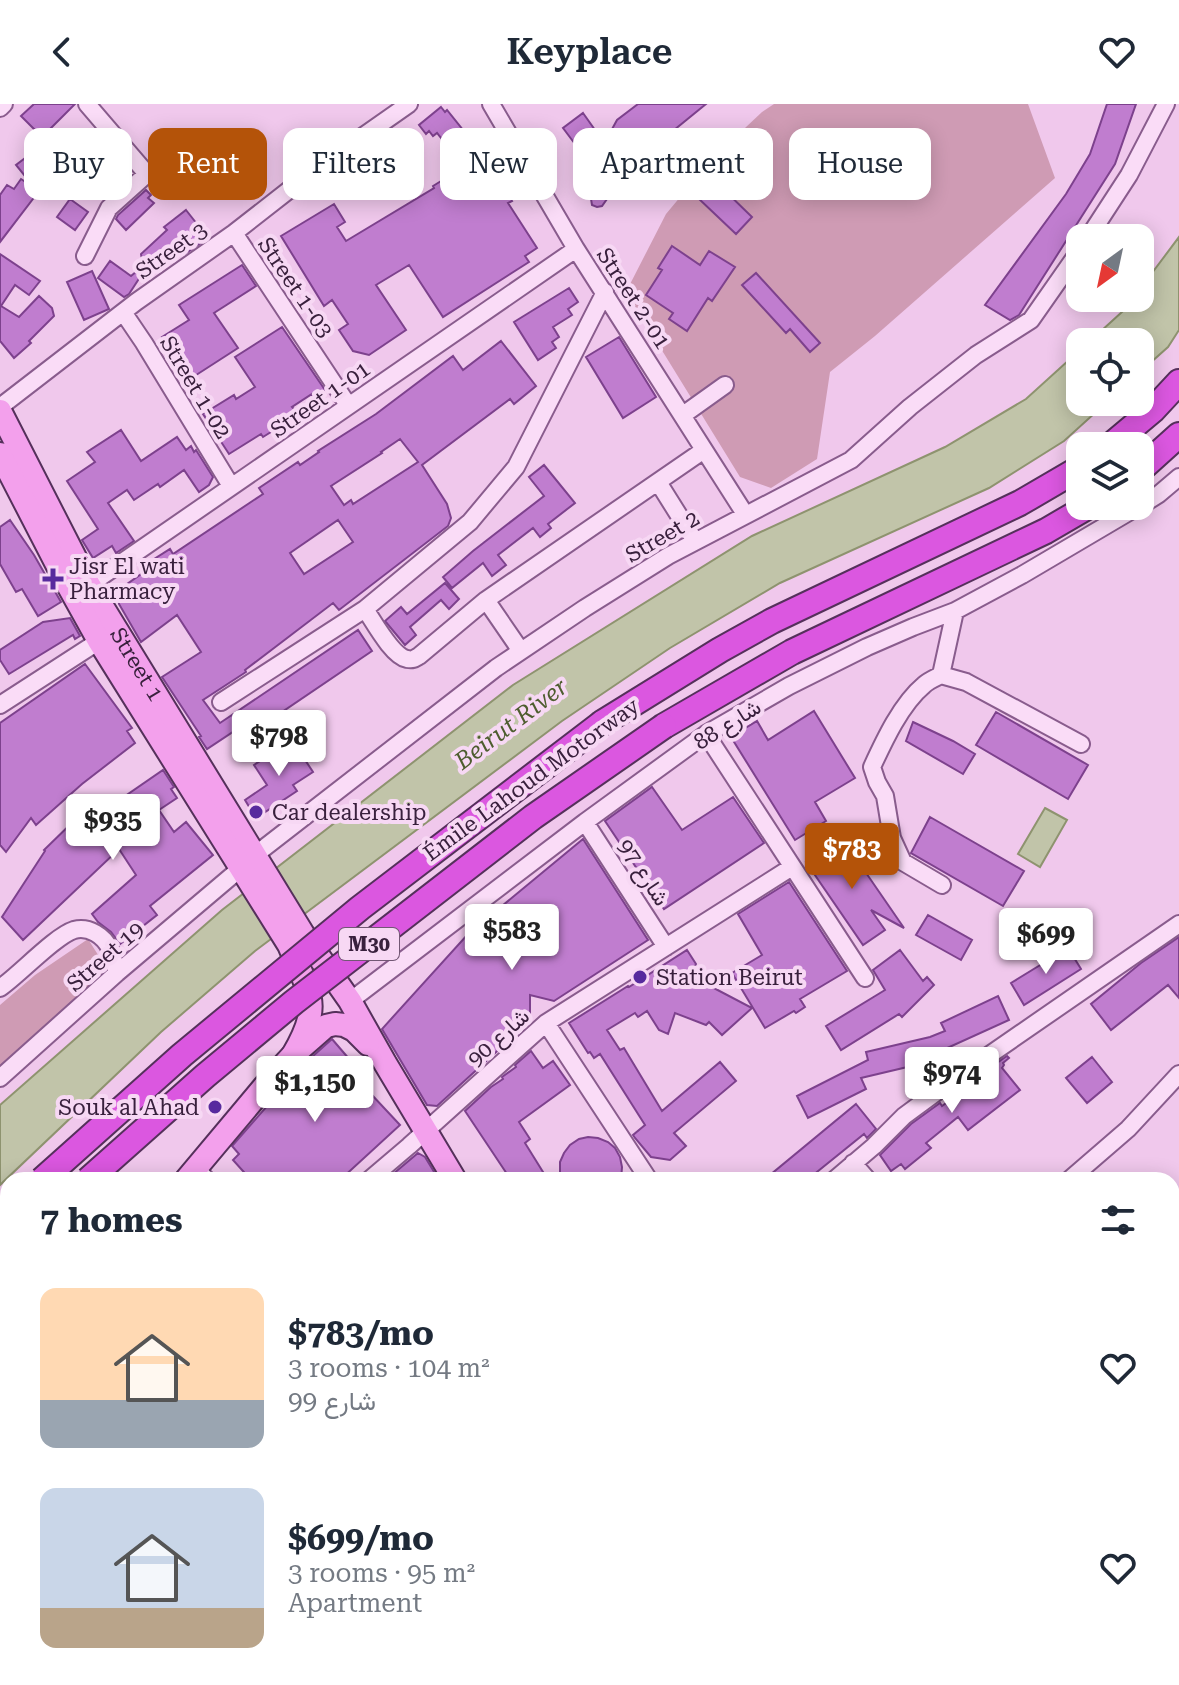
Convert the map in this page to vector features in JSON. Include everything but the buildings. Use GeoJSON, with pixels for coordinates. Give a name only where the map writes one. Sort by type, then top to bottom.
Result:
{"type":"FeatureCollection","features":[{"type":"Feature","properties":{"kind":"highway"},"geometry":{"type":"LineString","coordinates":[[1127,432],[1179,382]]}},
{"type":"Feature","properties":{"kind":"highway"},"geometry":{"type":"LineString","coordinates":[[1154,457],[1179,435]]}},
{"type":"Feature","properties":{"kind":"highway","name":"Émile Lahoud Motorway"},"geometry":{"type":"LineString","coordinates":[[51,1172],[182,1055],[360,908],[602,723],[772,621],[1020,503],[1066,476]]}},
{"type":"Feature","properties":{"kind":"highway","name":"Émile Lahoud Motorway"},"geometry":{"type":"LineString","coordinates":[[97,1172],[205,1076],[306,993],[533,817],[664,726],[792,652],[1066,519]]}},
{"type":"Feature","properties":{"kind":"main road","name":"Street 1"},"geometry":{"type":"LineString","coordinates":[[0,409],[89,585],[252,868]]}},
{"type":"Feature","properties":{"kind":"main road","name":"Street 1"},"geometry":{"type":"LineString","coordinates":[[0,454],[99,641],[252,868]]}},
{"type":"Feature","properties":{"kind":"main road"},"geometry":{"type":"LineString","coordinates":[[252,868],[296,940],[350,1001],[450,1172]]}},
{"type":"Feature","properties":{"kind":"main road"},"geometry":{"type":"LineString","coordinates":[[293,1055],[309,1023],[312,1002],[296,940]]}},
{"type":"Feature","properties":{"kind":"main road"},"geometry":{"type":"LineString","coordinates":[[199,1172],[293,1055],[326,1026],[344,1025],[365,1040],[385,1063]]}},
{"type":"Feature","properties":{"kind":"street"},"geometry":{"type":"LineString","coordinates":[[85,256],[109,208],[147,174],[87,104]]}},
{"type":"Feature","properties":{"kind":"street","name":"Street 3"},"geometry":{"type":"LineString","coordinates":[[0,409],[123,312],[409,104]]}},
{"type":"Feature","properties":{"kind":"street","name":"Street 2-01"},"geometry":{"type":"LineString","coordinates":[[491,104],[576,249],[745,514]]}},
{"type":"Feature","properties":{"kind":"street"},"geometry":{"type":"LineString","coordinates":[[1097,224],[1129,175],[1166,104]]}},
{"type":"Feature","properties":{"kind":"street","name":"Street 1-03"},"geometry":{"type":"LineString","coordinates":[[234,233],[348,405]]}},
{"type":"Feature","properties":{"kind":"street","name":"Street 1-01"},"geometry":{"type":"LineString","coordinates":[[89,585],[576,249]]}},
{"type":"Feature","properties":{"kind":"street","name":"Street 2"},"geometry":{"type":"LineString","coordinates":[[252,868],[496,668],[668,556],[851,460],[910,407],[976,355],[1031,320],[1066,270]]}},
{"type":"Feature","properties":{"kind":"street"},"geometry":{"type":"LineString","coordinates":[[221,702],[365,609],[470,522],[516,467],[605,292]]}},
{"type":"Feature","properties":{"kind":"street","name":"Street 1-02"},"geometry":{"type":"LineString","coordinates":[[123,312],[231,486]]}},
{"type":"Feature","properties":{"kind":"street"},"geometry":{"type":"LineString","coordinates":[[683,415],[725,385]]}},
{"type":"Feature","properties":{"kind":"street"},"geometry":{"type":"LineString","coordinates":[[365,609],[394,652],[403,659],[411,660],[486,600],[704,450]]}},
{"type":"Feature","properties":{"kind":"street","name":"شارع 88"},"geometry":{"type":"LineString","coordinates":[[1154,497],[1179,477]]}},
{"type":"Feature","properties":{"kind":"street"},"geometry":{"type":"LineString","coordinates":[[658,482],[695,541]]}},
{"type":"Feature","properties":{"kind":"street","name":"شارع 88"},"geometry":{"type":"LineString","coordinates":[[350,1001],[706,734],[854,653],[955,611],[1116,520]]}},
{"type":"Feature","properties":{"kind":"street"},"geometry":{"type":"LineString","coordinates":[[486,600],[521,651]]}},
{"type":"Feature","properties":{"kind":"street"},"geometry":{"type":"LineString","coordinates":[[941,675],[955,611]]}},
{"type":"Feature","properties":{"kind":"street"},"geometry":{"type":"LineString","coordinates":[[0,705],[99,641]]}},
{"type":"Feature","properties":{"kind":"street"},"geometry":{"type":"LineString","coordinates":[[942,885],[903,862],[892,838],[885,796],[872,767],[886,737],[924,685],[941,675],[966,682],[1081,744]]}},
{"type":"Feature","properties":{"kind":"street"},"geometry":{"type":"LineString","coordinates":[[706,734],[865,978]]}},
{"type":"Feature","properties":{"kind":"street","name":"شارع 97"},"geometry":{"type":"LineString","coordinates":[[585,822],[666,947]]}},
{"type":"Feature","properties":{"kind":"street","name":"شارع 90"},"geometry":{"type":"LineString","coordinates":[[378,1172],[546,1023],[792,867]]}},
{"type":"Feature","properties":{"kind":"street","name":"Street 19"},"geometry":{"type":"LineString","coordinates":[[0,1078],[117,973],[252,868]]}},
{"type":"Feature","properties":{"kind":"street"},"geometry":{"type":"LineString","coordinates":[[843,1172],[904,1116],[935,1093],[1179,924]]}},
{"type":"Feature","properties":{"kind":"street"},"geometry":{"type":"LineString","coordinates":[[0,988],[75,930],[89,930],[102,937],[117,973]]}},
{"type":"Feature","properties":{"kind":"street"},"geometry":{"type":"LineString","coordinates":[[546,1023],[644,1172]]}},
{"type":"Feature","properties":{"kind":"street"},"geometry":{"type":"LineString","coordinates":[[1078,1172],[1128,1129],[1179,1074]]}},
{"type":"Feature","properties":{"kind":"street"},"geometry":{"type":"LineString","coordinates":[[853,1163],[861,1172]]}},
{"type":"Feature","properties":{"kind":"shaded area"},"geometry":{"type":"Polygon","coordinates":[[[774,104],[1028,104],[1055,178],[830,372],[817,459],[771,488],[740,477],[626,292],[666,214],[678,200],[773,200],[773,128],[745,128],[774,104]]]}},
{"type":"Feature","properties":{"kind":"shaded area"},"geometry":{"type":"Polygon","coordinates":[[[88,939],[107,969],[0,1066],[0,1005],[35,975],[88,939]]]}},
{"type":"Feature","properties":{"kind":"water"},"geometry":{"type":"Polygon","coordinates":[[[1179,237],[1179,330],[1168,347],[1154,360],[1154,328],[1104,328],[1122,312],[1154,312],[1154,270],[1179,237]]]}},
{"type":"Feature","properties":{"kind":"water","name":"Beirut River"},"geometry":{"type":"Polygon","coordinates":[[[1066,363],[1066,416],[1092,416],[1074,432],[1066,432],[1064,441],[989,488],[780,583],[670,648],[562,721],[255,951],[161,1032],[14,1172],[0,1172],[0,1105],[222,910],[513,685],[752,536],[945,447],[1026,399],[1066,363]]]}},
{"type":"Feature","properties":{"kind":"water"},"geometry":{"type":"Polygon","coordinates":[[[1045,808],[1067,820],[1040,867],[1018,854],[1045,808]]]}},
{"type":"Feature","properties":{"kind":"place","name":"Jisr El wati Pharmacy"},"geometry":{"type":"Point","coordinates":[53,579]}},
{"type":"Feature","properties":{"kind":"place","name":"Car dealership"},"geometry":{"type":"Point","coordinates":[256,812]}},
{"type":"Feature","properties":{"kind":"place","name":"Station Beirut"},"geometry":{"type":"Point","coordinates":[640,977]}},
{"type":"Feature","properties":{"kind":"place","name":"Souk al Ahad"},"geometry":{"type":"Point","coordinates":[215,1107]}}]}
